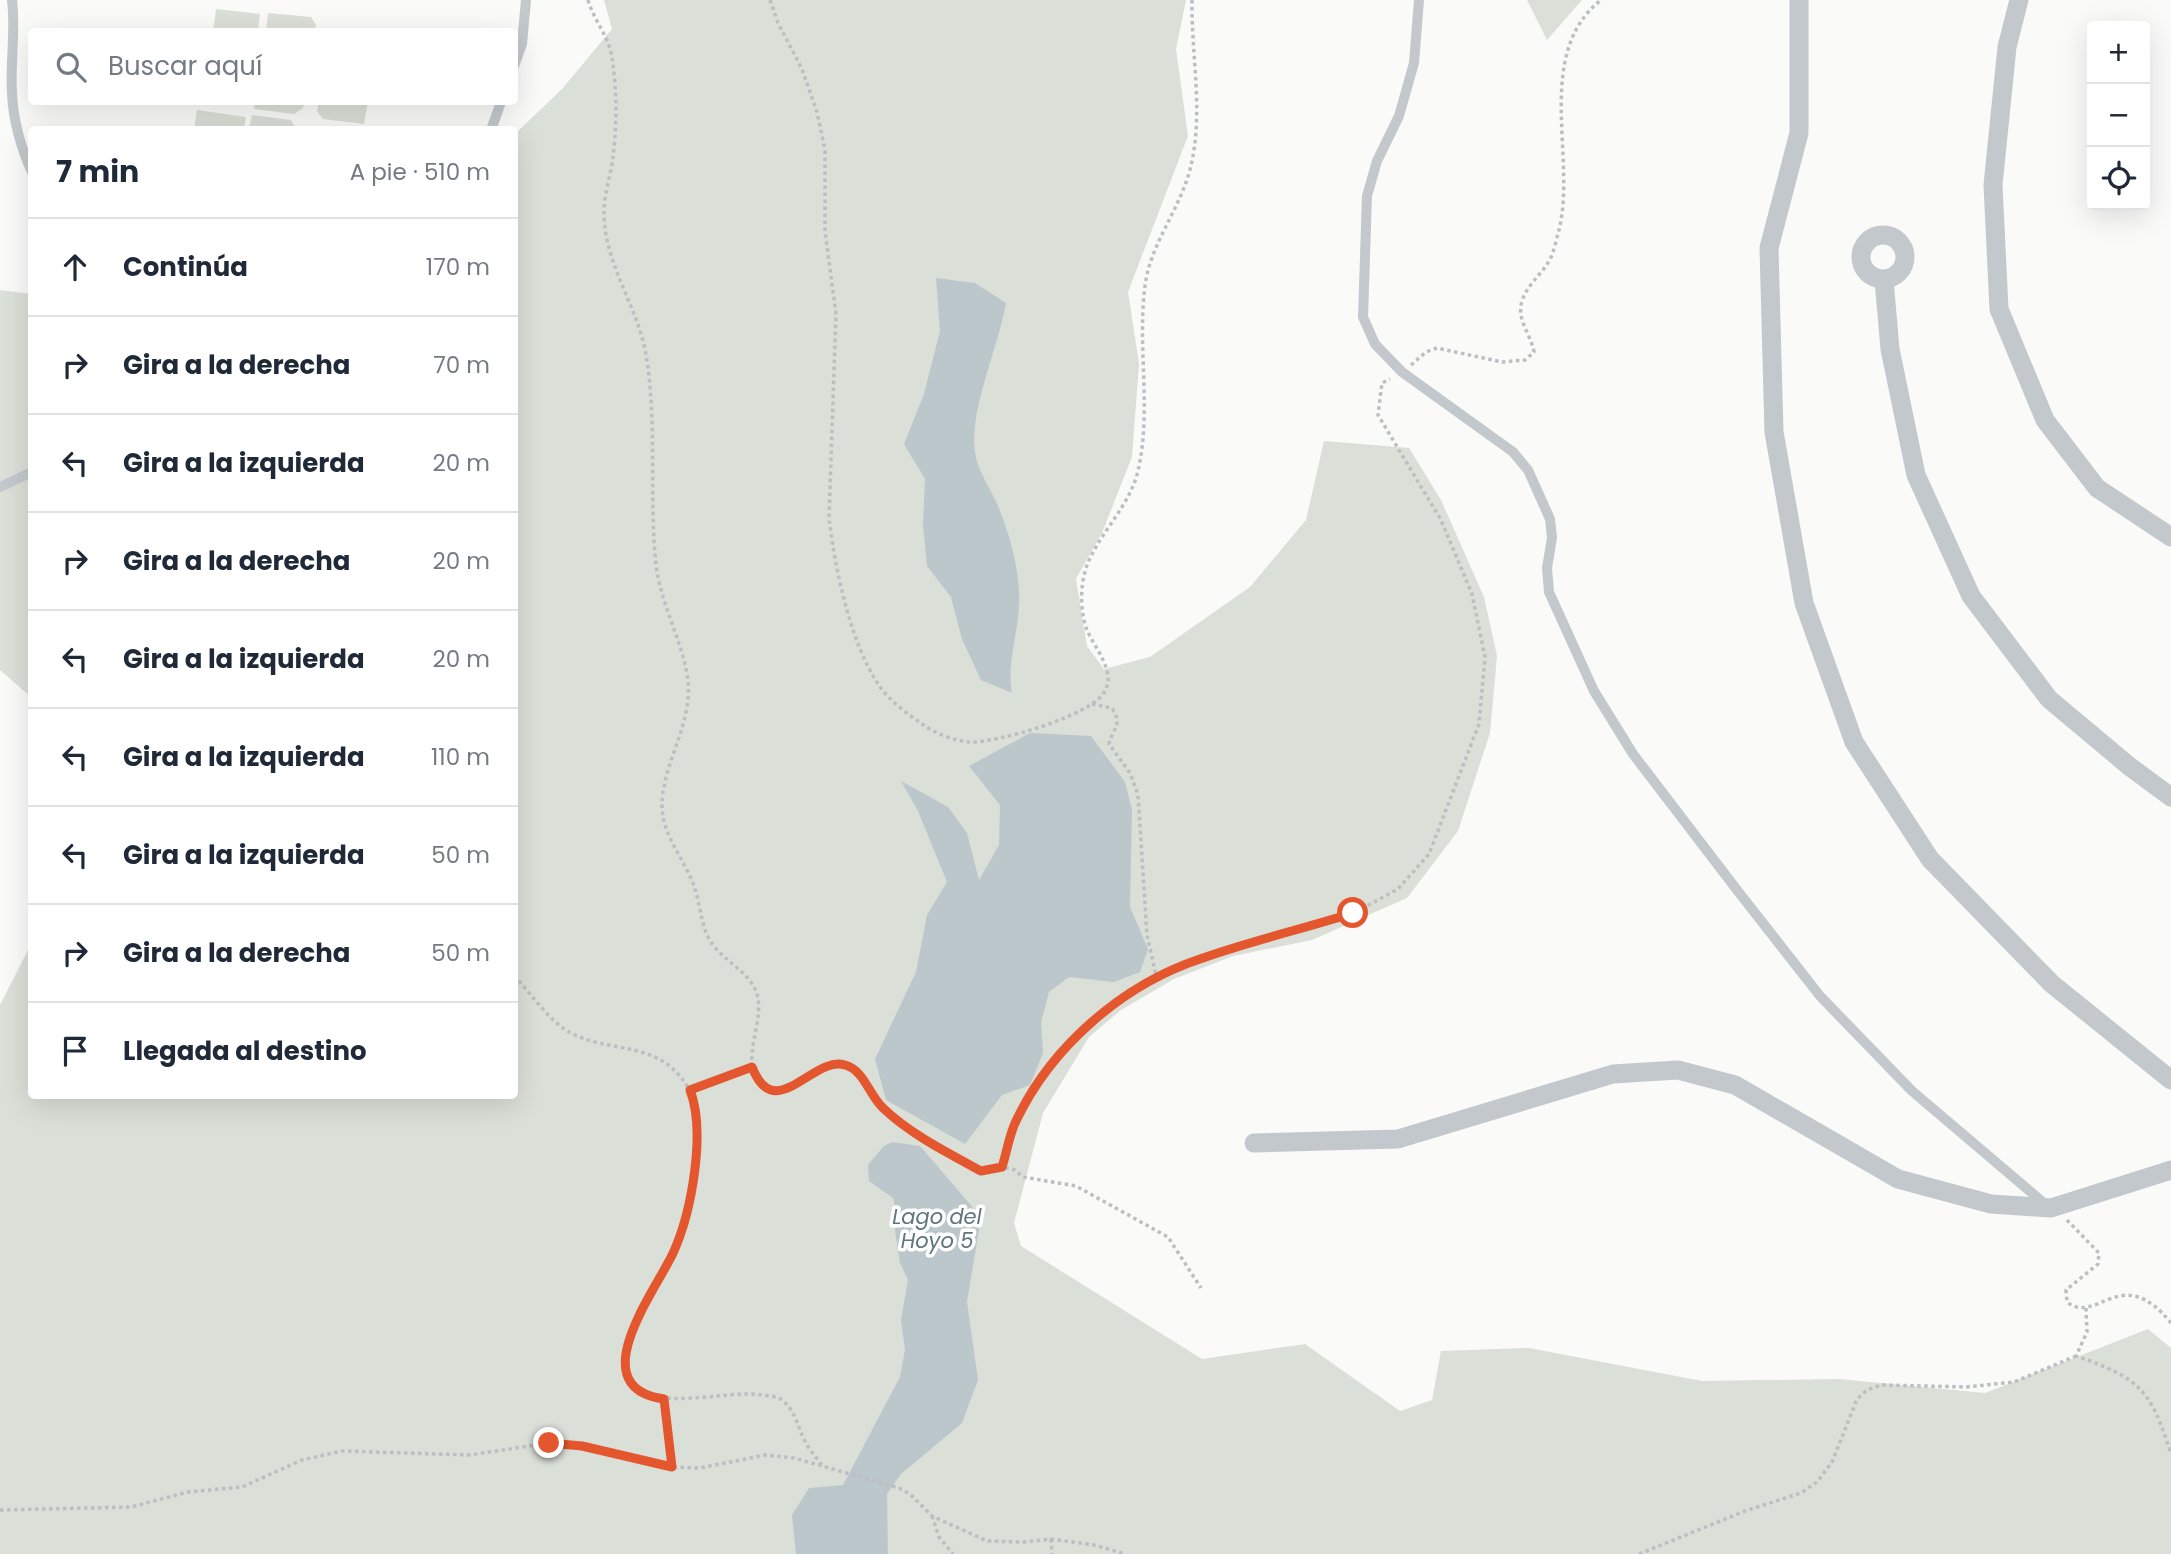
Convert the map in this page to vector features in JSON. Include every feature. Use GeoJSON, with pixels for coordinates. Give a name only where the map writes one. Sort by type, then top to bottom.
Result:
{"type":"FeatureCollection","features":[{"type":"Feature","properties":{"kind":"street"},"geometry":{"type":"LineString","coordinates":[[1799,0],[1799,133],[1769,248],[1774,432],[1804,603],[1854,742],[1930,859],[2052,984],[2171,1080]]}},
{"type":"Feature","properties":{"kind":"street"},"geometry":{"type":"LineString","coordinates":[[2019,0],[2007,47],[1993,185],[1999,309],[2045,420],[2097,488],[2171,537]]}},
{"type":"Feature","properties":{"kind":"street"},"geometry":{"type":"LineString","coordinates":[[1884,280],[1890,349],[1916,475],[1971,596],[2049,699],[2129,766],[2171,797]]}},
{"type":"Feature","properties":{"kind":"street"},"geometry":{"type":"LineString","coordinates":[[1254,1143],[1398,1139],[1613,1074],[1678,1070],[1735,1084],[1898,1179],[1991,1204],[2051,1208],[2171,1170]]}},
{"type":"Feature","properties":{"kind":"lane"},"geometry":{"type":"LineString","coordinates":[[12,0],[15,27],[12,93],[28,164]]}},
{"type":"Feature","properties":{"kind":"lane"},"geometry":{"type":"LineString","coordinates":[[518,55],[522,44],[526,0]]}},
{"type":"Feature","properties":{"kind":"lane"},"geometry":{"type":"LineString","coordinates":[[1419,0],[1414,63],[1399,116],[1377,161],[1367,196],[1362,283],[1363,317],[1375,344],[1402,372],[1513,452],[1528,470],[1550,519],[1552,538],[1547,568],[1549,592],[1588,680],[1633,754],[1737,890],[1820,996],[1912,1091],[2001,1169],[2051,1208]]}},
{"type":"Feature","properties":{"kind":"lane"},"geometry":{"type":"LineString","coordinates":[[492,126],[500,105]]}},
{"type":"Feature","properties":{"kind":"lane"},"geometry":{"type":"LineString","coordinates":[[0,487],[28,474]]}},
{"type":"Feature","properties":{"kind":"path"},"geometry":{"type":"LineString","coordinates":[[588,0],[593,15],[607,36],[613,59],[614,151],[604,211],[612,263],[639,321],[648,360],[656,563],[662,602],[687,676],[688,710],[681,737],[667,771],[663,798],[665,824],[695,890],[708,937],[755,988],[759,1003],[752,1067],[758,1081],[770,1089],[783,1089],[797,1085],[831,1064],[843,1064],[857,1070],[875,1101],[897,1122],[981,1171],[1002,1167],[1015,1170],[1023,1177],[1076,1186],[1168,1237],[1201,1288]]}},
{"type":"Feature","properties":{"kind":"path"},"geometry":{"type":"LineString","coordinates":[[770,0],[778,23],[802,69],[817,112],[825,150],[825,231],[836,314],[829,518],[833,550],[856,635],[878,685],[906,713],[934,732],[967,742],[1000,739],[1074,713],[1093,704],[1104,692],[1108,677],[1104,660],[1087,629],[1081,603],[1086,567],[1126,503],[1138,472],[1144,430],[1143,315],[1148,267],[1189,172],[1196,133],[1192,0]]}},
{"type":"Feature","properties":{"kind":"path"},"geometry":{"type":"LineString","coordinates":[[1002,1167],[1015,1122],[1069,1043],[1125,996],[1198,959],[1353,913],[1398,889],[1429,854],[1454,795],[1479,724],[1485,657],[1472,594],[1441,520],[1378,415],[1382,383],[1402,372],[1426,352],[1437,348],[1502,362],[1525,360],[1534,352],[1532,338],[1521,319],[1521,302],[1550,259],[1566,191],[1559,106],[1562,74],[1574,36],[1588,10],[1601,0]]}},
{"type":"Feature","properties":{"kind":"path"},"geometry":{"type":"LineString","coordinates":[[1093,704],[1112,708],[1118,719],[1118,729],[1109,744],[1130,773],[1138,795],[1147,935],[1157,979]]}},
{"type":"Feature","properties":{"kind":"path"},"geometry":{"type":"LineString","coordinates":[[518,980],[556,1023],[575,1036],[635,1048],[654,1056],[678,1075],[690,1090],[696,1107],[697,1142],[688,1203],[674,1251],[639,1312],[628,1338],[626,1361],[630,1380],[647,1396],[664,1399],[731,1392],[779,1398],[793,1410],[805,1443],[825,1468]]}},
{"type":"Feature","properties":{"kind":"path"},"geometry":{"type":"LineString","coordinates":[[690,1090],[752,1067]]}},
{"type":"Feature","properties":{"kind":"path"},"geometry":{"type":"LineString","coordinates":[[2051,1208],[2095,1245],[2099,1253],[2098,1264],[2066,1290],[2067,1302],[2074,1308],[2086,1308],[2112,1296],[2137,1295],[2156,1304],[2171,1323]]}},
{"type":"Feature","properties":{"kind":"path"},"geometry":{"type":"LineString","coordinates":[[1639,1554],[1745,1511],[1791,1497],[1817,1482],[1832,1462],[1857,1399],[1867,1390],[1881,1385],[1966,1387],[2014,1382],[2076,1356],[2087,1332],[2086,1308]]}},
{"type":"Feature","properties":{"kind":"path"},"geometry":{"type":"LineString","coordinates":[[2076,1356],[2137,1382],[2160,1420],[2171,1454]]}},
{"type":"Feature","properties":{"kind":"path"},"geometry":{"type":"LineString","coordinates":[[664,1399],[672,1467]]}},
{"type":"Feature","properties":{"kind":"path"},"geometry":{"type":"LineString","coordinates":[[0,1510],[131,1507],[188,1492],[242,1487],[302,1460],[342,1451],[470,1455],[549,1443],[582,1446],[672,1467],[700,1468],[765,1455],[794,1458],[899,1488],[910,1494],[932,1516],[987,1541],[1023,1542],[1051,1539],[1094,1545],[1125,1554]]}},
{"type":"Feature","properties":{"kind":"path"},"geometry":{"type":"LineString","coordinates":[[932,1516],[939,1536],[953,1554]]}},
{"type":"Feature","properties":{"kind":"path"},"geometry":{"type":"LineString","coordinates":[[1051,1539],[1052,1554]]}},
{"type":"Feature","properties":{"kind":"shaded area"},"geometry":{"type":"Polygon","coordinates":[[[604,0],[1186,0],[1176,49],[1188,136],[1128,292],[1139,364],[1132,457],[1102,533],[1076,579],[1087,646],[1104,669],[1150,657],[1250,587],[1306,520],[1324,441],[1409,448],[1441,500],[1484,597],[1497,656],[1490,733],[1458,831],[1407,898],[1312,940],[1233,956],[1174,979],[1121,1010],[1089,1037],[1043,1113],[1014,1223],[1021,1246],[1202,1359],[1305,1344],[1400,1411],[1432,1400],[1441,1351],[1529,1348],[1702,1381],[1839,1379],[1985,1393],[2148,1329],[2171,1348],[2171,1554],[0,1554],[0,1005],[28,950],[28,1099],[518,1099],[518,131],[562,89],[612,29],[604,0]]]}},
{"type":"Feature","properties":{"kind":"shaded area"},"geometry":{"type":"Polygon","coordinates":[[[1527,0],[1582,0],[1547,40],[1527,0]]]}},
{"type":"Feature","properties":{"kind":"shaded area"},"geometry":{"type":"Polygon","coordinates":[[[216,9],[260,14],[258,28],[213,28],[216,9]]]}},
{"type":"Feature","properties":{"kind":"shaded area"},"geometry":{"type":"Polygon","coordinates":[[[268,13],[311,17],[316,25],[316,28],[266,28],[268,13]]]}},
{"type":"Feature","properties":{"kind":"shaded area"},"geometry":{"type":"Polygon","coordinates":[[[255,105],[304,105],[294,114],[254,109],[255,105]]]}},
{"type":"Feature","properties":{"kind":"shaded area"},"geometry":{"type":"Polygon","coordinates":[[[318,105],[367,105],[364,124],[323,119],[317,111],[318,105]]]}},
{"type":"Feature","properties":{"kind":"shaded area"},"geometry":{"type":"Polygon","coordinates":[[[197,110],[246,117],[244,126],[194,126],[197,110]]]}},
{"type":"Feature","properties":{"kind":"shaded area"},"geometry":{"type":"Polygon","coordinates":[[[252,115],[291,120],[294,126],[250,126],[252,115]]]}},
{"type":"Feature","properties":{"kind":"shaded area"},"geometry":{"type":"Polygon","coordinates":[[[0,290],[28,294],[28,694],[0,670],[0,290]]]}},
{"type":"Feature","properties":{"kind":"water"},"geometry":{"type":"Polygon","coordinates":[[[936,278],[975,283],[1006,303],[980,399],[974,435],[976,459],[1002,516],[1017,571],[1019,606],[1011,668],[1012,693],[981,680],[962,639],[951,597],[927,566],[923,525],[925,479],[904,444],[924,394],[940,331],[936,278]]]}},
{"type":"Feature","properties":{"kind":"water"},"geometry":{"type":"Polygon","coordinates":[[[1030,733],[1091,736],[1125,782],[1132,810],[1130,907],[1148,949],[1140,972],[1114,982],[1069,977],[1049,992],[1041,1022],[1043,1053],[1030,1085],[1002,1095],[965,1144],[886,1100],[875,1059],[916,972],[927,915],[947,882],[918,811],[901,781],[948,807],[967,833],[979,880],[999,845],[1000,805],[969,766],[1030,733]]]}},
{"type":"Feature","properties":{"kind":"water","name":"Lago del Hoyo 5"},"geometry":{"type":"Polygon","coordinates":[[[892,1142],[920,1146],[981,1217],[967,1302],[978,1380],[962,1423],[901,1474],[887,1494],[888,1554],[796,1554],[792,1515],[809,1488],[843,1485],[900,1377],[905,1350],[901,1320],[908,1280],[900,1263],[895,1231],[897,1214],[893,1198],[869,1181],[868,1165],[884,1146],[892,1142]]]}},
{"type":"Feature","properties":{"kind":"route"},"geometry":{"type":"LineString","coordinates":[[549,1443],[582,1446],[672,1467],[664,1399],[647,1396],[630,1380],[626,1361],[628,1338],[639,1312],[674,1251],[688,1203],[697,1142],[696,1107],[690,1090],[752,1067],[758,1081],[770,1089],[783,1089],[797,1085],[831,1064],[843,1064],[857,1070],[875,1101],[897,1122],[981,1171],[1002,1167],[1015,1122],[1033,1092],[1069,1043],[1125,996],[1198,959],[1270,940],[1353,913]]}}]}
